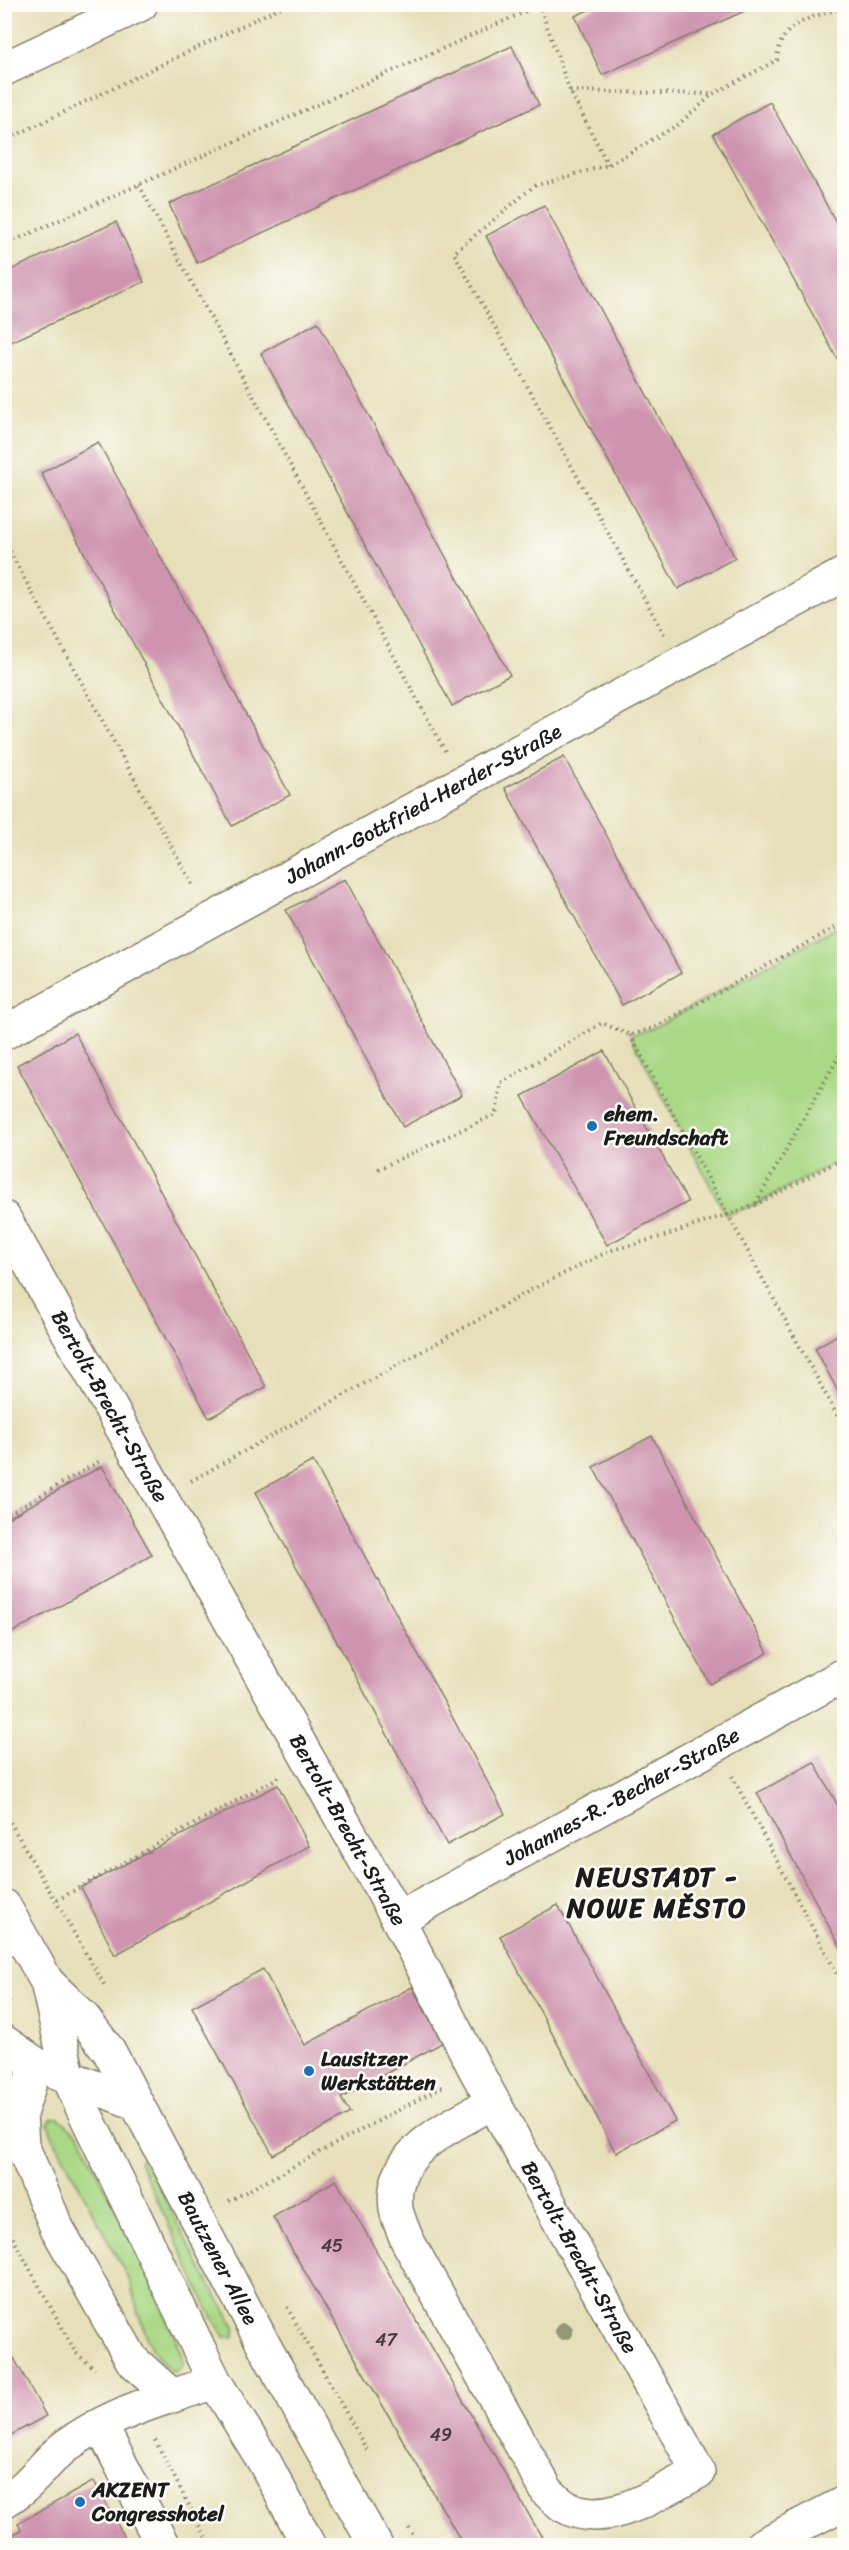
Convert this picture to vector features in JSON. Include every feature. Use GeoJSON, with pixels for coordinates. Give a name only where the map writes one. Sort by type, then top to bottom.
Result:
{"type":"FeatureCollection","features":[{"type":"Feature","properties":{"kind":"street"},"geometry":{"type":"LineString","coordinates":[[4,69],[141,4]]}},
{"type":"Feature","properties":{"kind":"street","name":"Johann-Gottfried-Herder-Straße"},"geometry":{"type":"LineString","coordinates":[[4,1033],[844,574]]}},
{"type":"Feature","properties":{"kind":"street","name":"Bertolt-Brecht-Straße"},"geometry":{"type":"LineString","coordinates":[[4,1218],[398,1919],[475,2069],[698,2472],[640,2502],[611,2513],[590,2514],[565,2507],[547,2491],[418,2261],[407,2240],[396,2208],[397,2184],[404,2165],[415,2149],[493,2102]]}},
{"type":"Feature","properties":{"kind":"street","name":"Johannes-R.-Becher-Straße"},"geometry":{"type":"LineString","coordinates":[[398,1919],[844,1674]]}},
{"type":"Feature","properties":{"kind":"street","name":"Bautzener Allee"},"geometry":{"type":"LineString","coordinates":[[4,1906],[47,1982],[81,2015],[109,2051],[267,2351],[376,2546]]}},
{"type":"Feature","properties":{"kind":"street","name":"Bautzener Allee"},"geometry":{"type":"LineString","coordinates":[[47,1982],[68,2075],[215,2382],[265,2463],[309,2546]]}},
{"type":"Feature","properties":{"kind":"street"},"geometry":{"type":"LineString","coordinates":[[4,2042],[36,2064]]}},
{"type":"Feature","properties":{"kind":"street"},"geometry":{"type":"LineString","coordinates":[[4,2058],[36,2064],[135,2103]]}},
{"type":"Feature","properties":{"kind":"street"},"geometry":{"type":"LineString","coordinates":[[36,2064],[20,2114],[22,2145],[57,2228],[132,2360],[172,2396]]}},
{"type":"Feature","properties":{"kind":"street"},"geometry":{"type":"LineString","coordinates":[[4,2500],[23,2491],[66,2446],[101,2426],[137,2406],[215,2382]]}},
{"type":"Feature","properties":{"kind":"street"},"geometry":{"type":"LineString","coordinates":[[101,2426],[163,2546]]}},
{"type":"Feature","properties":{"kind":"street"},"geometry":{"type":"LineString","coordinates":[[761,2546],[844,2503]]}},
{"type":"Feature","properties":{"kind":"path"},"geometry":{"type":"LineString","coordinates":[[4,141],[287,4]]}},
{"type":"Feature","properties":{"kind":"path"},"geometry":{"type":"LineString","coordinates":[[4,245],[540,5],[570,91],[608,165]]}},
{"type":"Feature","properties":{"kind":"path"},"geometry":{"type":"LineString","coordinates":[[680,664],[454,253],[534,186],[608,165],[679,124],[713,94],[777,60],[778,43],[794,24],[844,7]]}},
{"type":"Feature","properties":{"kind":"path"},"geometry":{"type":"LineString","coordinates":[[570,91],[713,94]]}},
{"type":"Feature","properties":{"kind":"path"},"geometry":{"type":"LineString","coordinates":[[139,184],[462,783]]}},
{"type":"Feature","properties":{"kind":"path"},"geometry":{"type":"LineString","coordinates":[[4,541],[212,920]]}},
{"type":"Feature","properties":{"kind":"path"},"geometry":{"type":"LineString","coordinates":[[630,1035],[653,1028],[844,923]]}},
{"type":"Feature","properties":{"kind":"path"},"geometry":{"type":"LineString","coordinates":[[378,1169],[496,1114],[501,1083],[602,1023],[630,1035],[844,1428]]}},
{"type":"Feature","properties":{"kind":"path"},"geometry":{"type":"LineString","coordinates":[[755,1205],[844,1047]]}},
{"type":"Feature","properties":{"kind":"path"},"geometry":{"type":"LineString","coordinates":[[161,1497],[552,1280],[609,1251],[755,1205],[844,1158]]}},
{"type":"Feature","properties":{"kind":"path"},"geometry":{"type":"LineString","coordinates":[[4,1517],[131,1443]]}},
{"type":"Feature","properties":{"kind":"path"},"geometry":{"type":"LineString","coordinates":[[715,1744],[844,1987]]}},
{"type":"Feature","properties":{"kind":"path"},"geometry":{"type":"LineString","coordinates":[[57,1900],[309,1760]]}},
{"type":"Feature","properties":{"kind":"path"},"geometry":{"type":"LineString","coordinates":[[229,2201],[475,2069]]}},
{"type":"Feature","properties":{"kind":"path"},"geometry":{"type":"LineString","coordinates":[[4,2222],[75,2353],[137,2406],[210,2546]]}},
{"type":"Feature","properties":{"kind":"green space"},"geometry":{"type":"Polygon","coordinates":[[[844,923],[844,1158],[755,1205],[726,1215],[630,1035],[653,1028],[844,923]]]}},
{"type":"Feature","properties":{"kind":"green space"},"geometry":{"type":"Polygon","coordinates":[[[52,2118],[59,2118],[80,2136],[160,2300],[182,2356],[183,2365],[174,2372],[158,2357],[145,2333],[131,2284],[53,2137],[48,2124],[52,2118]]]}},
{"type":"Feature","properties":{"kind":"green space"},"geometry":{"type":"Polygon","coordinates":[[[141,2159],[145,2161],[207,2280],[236,2328],[234,2337],[225,2337],[212,2317],[139,2161],[141,2159]]]}},
{"type":"Feature","properties":{"kind":"building"},"geometry":{"type":"Polygon","coordinates":[[[600,5],[758,5],[602,75],[575,16],[600,5]]]}},
{"type":"Feature","properties":{"kind":"building"},"geometry":{"type":"Polygon","coordinates":[[[512,46],[539,105],[197,263],[169,204],[512,46]]]}},
{"type":"Feature","properties":{"kind":"building"},"geometry":{"type":"Polygon","coordinates":[[[770,102],[844,237],[844,371],[713,134],[770,102]]]}},
{"type":"Feature","properties":{"kind":"building"},"geometry":{"type":"Polygon","coordinates":[[[544,205],[735,558],[678,589],[486,236],[544,205]]]}},
{"type":"Feature","properties":{"kind":"building"},"geometry":{"type":"Polygon","coordinates":[[[116,222],[144,282],[4,345],[4,273],[116,222]]]}},
{"type":"Feature","properties":{"kind":"building"},"geometry":{"type":"Polygon","coordinates":[[[318,322],[510,675],[452,706],[261,353],[318,322]]]}},
{"type":"Feature","properties":{"kind":"building"},"geometry":{"type":"Polygon","coordinates":[[[98,442],[290,795],[232,826],[41,473],[98,442]]]}},
{"type":"Feature","properties":{"kind":"building"},"geometry":{"type":"Polygon","coordinates":[[[564,757],[681,973],[622,1005],[505,788],[564,757]]]}},
{"type":"Feature","properties":{"kind":"building"},"geometry":{"type":"Polygon","coordinates":[[[345,879],[462,1095],[403,1127],[286,910],[345,879]]]}},
{"type":"Feature","properties":{"kind":"building"},"geometry":{"type":"Polygon","coordinates":[[[75,1033],[266,1387],[209,1418],[17,1065],[75,1033]]]}},
{"type":"Feature","properties":{"kind":"building","name":"ehem. Freundschaft"},"geometry":{"type":"Polygon","coordinates":[[[604,1051],[688,1202],[607,1245],[522,1096],[604,1051]]]}},
{"type":"Feature","properties":{"kind":"building"},"geometry":{"type":"Polygon","coordinates":[[[844,1331],[844,1403],[815,1348],[844,1331]]]}},
{"type":"Feature","properties":{"kind":"building"},"geometry":{"type":"Polygon","coordinates":[[[652,1436],[768,1653],[710,1684],[593,1467],[652,1436]]]}},
{"type":"Feature","properties":{"kind":"building"},"geometry":{"type":"Polygon","coordinates":[[[313,1461],[505,1814],[447,1845],[256,1492],[313,1461]]]}},
{"type":"Feature","properties":{"kind":"building"},"geometry":{"type":"Polygon","coordinates":[[[102,1466],[152,1555],[4,1637],[4,1520],[102,1466]]]}},
{"type":"Feature","properties":{"kind":"building"},"geometry":{"type":"Polygon","coordinates":[[[814,1762],[844,1817],[844,1954],[757,1793],[814,1762]]]}},
{"type":"Feature","properties":{"kind":"building"},"geometry":{"type":"Polygon","coordinates":[[[278,1785],[309,1846],[115,1955],[81,1887],[278,1785]]]}},
{"type":"Feature","properties":{"kind":"building"},"geometry":{"type":"Polygon","coordinates":[[[558,1905],[675,2121],[616,2153],[500,1936],[558,1905]]]}},
{"type":"Feature","properties":{"kind":"building","name":"Lausitzer Werkstätten"},"geometry":{"type":"Polygon","coordinates":[[[263,1969],[305,2045],[412,1987],[442,2043],[341,2098],[350,2113],[273,2155],[192,2007],[263,1969]]]}},
{"type":"Feature","properties":{"kind":"building"},"geometry":{"type":"Polygon","coordinates":[[[336,2180],[547,2546],[464,2546],[273,2217],[336,2180]]]}},
{"type":"Feature","properties":{"kind":"building"},"geometry":{"type":"Polygon","coordinates":[[[4,2340],[46,2416],[4,2439],[4,2340]]]}},
{"type":"Feature","properties":{"kind":"building","name":"AKZENT Congresshotel"},"geometry":{"type":"Polygon","coordinates":[[[94,2481],[129,2546],[5,2546],[5,2539],[21,2530],[18,2523],[94,2481]]]}},
{"type":"Feature","properties":{"kind":"place","name":"ehem. Freundschaft"},"geometry":{"type":"Point","coordinates":[592,1126]}},
{"type":"Feature","properties":{"kind":"place","name":"Lausitzer Werkstätten"},"geometry":{"type":"Point","coordinates":[309,2071]}},
{"type":"Feature","properties":{"kind":"place","name":"AKZENT Congresshotel"},"geometry":{"type":"Point","coordinates":[80,2502]}},
{"type":"Feature","properties":{"kind":"district","name":"NEUSTADT - NOWE MĚSTO"},"geometry":{"type":"Point","coordinates":[657,1892]}}]}
